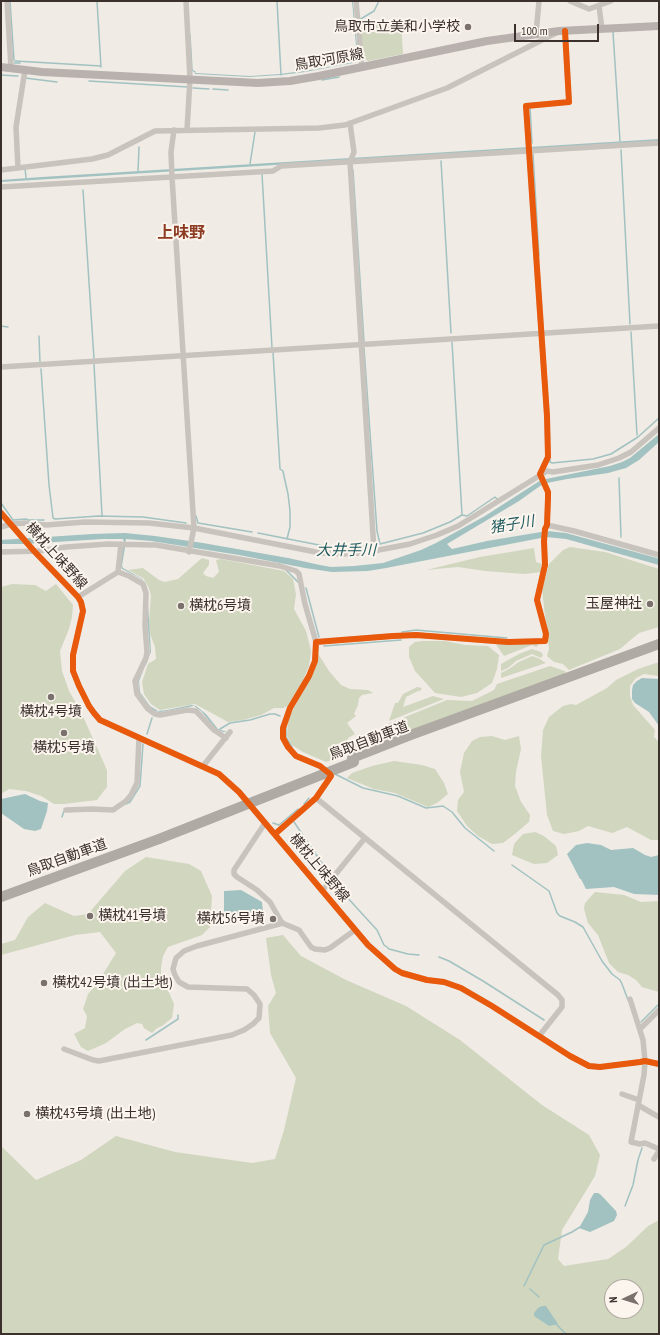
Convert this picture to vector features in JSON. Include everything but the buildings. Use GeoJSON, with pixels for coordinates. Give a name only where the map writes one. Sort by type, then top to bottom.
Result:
{"type":"FeatureCollection","features":[{"type":"Feature","properties":{"kind":"highway","name":"鳥取自動車道"},"geometry":{"type":"LineString","coordinates":[[1,897],[159,837],[353,760],[422,730],[659,644]]}},
{"type":"Feature","properties":{"kind":"highway","name":"鳥取自動車道"},"geometry":{"type":"LineString","coordinates":[[353,760],[659,649]]}},
{"type":"Feature","properties":{"kind":"highway","name":"鳥取自動車道"},"geometry":{"type":"LineString","coordinates":[[1,889],[159,837]]}},
{"type":"Feature","properties":{"kind":"main road","name":"鳥取河原線"},"geometry":{"type":"LineString","coordinates":[[1,67],[42,72],[258,83],[297,80],[362,68],[487,41],[536,34],[562,31],[659,26]]}},
{"type":"Feature","properties":{"kind":"street"},"geometry":{"type":"LineString","coordinates":[[7,1],[11,68]]}},
{"type":"Feature","properties":{"kind":"street"},"geometry":{"type":"LineString","coordinates":[[186,1],[190,79],[187,130]]}},
{"type":"Feature","properties":{"kind":"street"},"geometry":{"type":"LineString","coordinates":[[356,1],[362,68]]}},
{"type":"Feature","properties":{"kind":"street"},"geometry":{"type":"LineString","coordinates":[[536,34],[539,1]]}},
{"type":"Feature","properties":{"kind":"street"},"geometry":{"type":"LineString","coordinates":[[570,1],[590,10],[611,1]]}},
{"type":"Feature","properties":{"kind":"street"},"geometry":{"type":"LineString","coordinates":[[599,6],[602,29]]}},
{"type":"Feature","properties":{"kind":"street"},"geometry":{"type":"LineString","coordinates":[[1,170],[108,155],[155,131],[319,128],[338,126],[447,88],[562,31],[569,102],[526,106],[547,416],[548,457],[540,474],[548,492],[547,525],[545,529],[544,541],[545,565],[537,600],[546,634],[545,642],[508,642],[416,635],[316,642]]}},
{"type":"Feature","properties":{"kind":"street"},"geometry":{"type":"LineString","coordinates":[[18,168],[16,127],[25,70]]}},
{"type":"Feature","properties":{"kind":"street"},"geometry":{"type":"LineString","coordinates":[[350,123],[354,152],[350,162],[374,551]]}},
{"type":"Feature","properties":{"kind":"street"},"geometry":{"type":"LineString","coordinates":[[174,130],[171,152],[172,178],[194,528],[189,552]]}},
{"type":"Feature","properties":{"kind":"street"},"geometry":{"type":"LineString","coordinates":[[1,187],[172,178],[273,171],[281,166],[659,143]]}},
{"type":"Feature","properties":{"kind":"street"},"geometry":{"type":"LineString","coordinates":[[1,368],[659,326]]}},
{"type":"Feature","properties":{"kind":"street"},"geometry":{"type":"LineString","coordinates":[[1,527],[11,524],[25,523],[46,525],[85,522],[141,522],[194,528],[321,553],[363,553],[410,544],[437,535],[458,526],[511,494],[540,474],[547,471],[553,472],[598,465],[619,458],[631,452],[659,428]]}},
{"type":"Feature","properties":{"kind":"street","name":"横枕上味野線"},"geometry":{"type":"LineString","coordinates":[[1,513],[81,602],[83,611],[73,655],[73,671],[89,706],[100,720],[219,774],[239,792],[368,946],[395,969],[402,973],[427,980],[444,982],[461,988],[570,1056],[589,1066],[600,1067],[645,1061],[659,1064]]}},
{"type":"Feature","properties":{"kind":"street"},"geometry":{"type":"LineString","coordinates":[[547,525],[659,555]]}},
{"type":"Feature","properties":{"kind":"street"},"geometry":{"type":"LineString","coordinates":[[118,572],[120,544]]}},
{"type":"Feature","properties":{"kind":"street"},"geometry":{"type":"LineString","coordinates":[[1,552],[120,544],[156,545],[189,552],[274,565],[298,572],[309,621],[316,642],[315,661],[309,676],[290,708],[283,728],[283,738],[288,747],[296,756],[320,766],[331,776],[316,798],[275,834]]}},
{"type":"Feature","properties":{"kind":"street"},"geometry":{"type":"LineString","coordinates":[[78,597],[118,572]]}},
{"type":"Feature","properties":{"kind":"street"},"geometry":{"type":"LineString","coordinates":[[118,572],[143,584],[146,593],[145,626],[147,652],[146,658],[135,681],[137,694],[148,709],[155,714],[160,715],[187,710],[196,711],[214,730],[226,738]]}},
{"type":"Feature","properties":{"kind":"street"},"geometry":{"type":"LineString","coordinates":[[203,766],[230,732]]}},
{"type":"Feature","properties":{"kind":"street"},"geometry":{"type":"LineString","coordinates":[[66,810],[113,810],[126,801],[132,795],[137,783],[139,738]]}},
{"type":"Feature","properties":{"kind":"street"},"geometry":{"type":"LineString","coordinates":[[316,798],[562,1000],[563,1004],[561,1009],[539,1036]]}},
{"type":"Feature","properties":{"kind":"street"},"geometry":{"type":"LineString","coordinates":[[265,823],[234,870],[234,874],[257,890],[270,902],[283,923],[299,930],[311,947],[321,950],[330,948],[356,930]]}},
{"type":"Feature","properties":{"kind":"street"},"geometry":{"type":"LineString","coordinates":[[322,891],[365,838]]}},
{"type":"Feature","properties":{"kind":"street"},"geometry":{"type":"LineString","coordinates":[[64,1049],[99,1061],[232,1034],[244,1030],[259,1018],[260,1004],[254,995],[247,989],[188,987],[179,982],[172,969],[176,958],[184,951],[196,946],[283,923]]}},
{"type":"Feature","properties":{"kind":"street"},"geometry":{"type":"LineString","coordinates":[[630,999],[643,1040],[645,1061],[644,1075],[631,1142],[640,1144],[645,1143],[659,1150],[654,1159]]}},
{"type":"Feature","properties":{"kind":"street"},"geometry":{"type":"LineString","coordinates":[[640,1029],[659,1010]]}},
{"type":"Feature","properties":{"kind":"street"},"geometry":{"type":"LineString","coordinates":[[622,1094],[639,1103],[659,1117]]}},
{"type":"Feature","properties":{"kind":"green space"},"geometry":{"type":"Polygon","coordinates":[[[401,22],[403,54],[368,61],[365,59],[365,56],[362,56],[359,25],[401,22]]]}},
{"type":"Feature","properties":{"kind":"green space"},"geometry":{"type":"Polygon","coordinates":[[[570,547],[605,552],[659,569],[659,627],[639,633],[620,649],[569,670],[563,664],[554,662],[547,656],[549,649],[542,590],[549,564],[563,550],[570,547]]]}},
{"type":"Feature","properties":{"kind":"green space"},"geometry":{"type":"Polygon","coordinates":[[[534,548],[536,562],[542,564],[541,572],[525,574],[458,567],[426,570],[480,557],[534,548]]]}},
{"type":"Feature","properties":{"kind":"green space"},"geometry":{"type":"Polygon","coordinates":[[[202,558],[209,560],[209,565],[203,573],[206,576],[213,578],[219,572],[216,560],[221,559],[284,571],[293,579],[296,594],[294,609],[306,631],[311,651],[309,666],[288,706],[283,708],[274,708],[261,715],[243,720],[228,722],[195,704],[160,710],[151,704],[144,694],[142,682],[148,664],[156,659],[155,647],[150,634],[149,621],[151,595],[143,578],[128,570],[143,568],[159,580],[165,582],[178,579],[202,558]]]}},
{"type":"Feature","properties":{"kind":"green space"},"geometry":{"type":"Polygon","coordinates":[[[12,584],[35,585],[46,591],[56,584],[73,605],[69,629],[60,651],[62,671],[69,691],[81,712],[107,770],[107,787],[97,800],[54,804],[41,796],[26,791],[9,789],[1,794],[1,587],[12,584]]]}},
{"type":"Feature","properties":{"kind":"green space"},"geometry":{"type":"Polygon","coordinates":[[[445,641],[465,645],[488,646],[499,655],[497,669],[492,683],[477,693],[461,697],[435,693],[415,671],[409,657],[409,647],[415,642],[445,641]]]}},
{"type":"Feature","properties":{"kind":"green space"},"geometry":{"type":"Polygon","coordinates":[[[495,643],[538,644],[537,647],[532,645],[504,656],[495,643]]]}},
{"type":"Feature","properties":{"kind":"green space"},"geometry":{"type":"Polygon","coordinates":[[[532,649],[541,652],[543,655],[541,658],[532,654],[516,661],[508,668],[501,671],[501,664],[532,649]]]}},
{"type":"Feature","properties":{"kind":"green space"},"geometry":{"type":"Polygon","coordinates":[[[317,652],[329,671],[341,685],[350,689],[368,690],[373,693],[362,695],[359,698],[354,714],[356,716],[347,723],[355,734],[348,738],[347,743],[336,759],[326,762],[303,752],[292,745],[287,736],[288,719],[313,673],[317,652]]]}},
{"type":"Feature","properties":{"kind":"green space"},"geometry":{"type":"Polygon","coordinates":[[[532,656],[546,663],[501,678],[501,673],[532,656]]]}},
{"type":"Feature","properties":{"kind":"green space"},"geometry":{"type":"Polygon","coordinates":[[[659,662],[659,676],[644,674],[636,678],[630,686],[630,696],[633,705],[655,730],[654,737],[659,742],[659,840],[651,840],[627,827],[612,833],[588,826],[579,831],[564,834],[553,831],[547,815],[541,756],[543,730],[549,717],[563,706],[571,704],[576,705],[607,688],[616,680],[638,669],[659,662]]]}},
{"type":"Feature","properties":{"kind":"green space"},"geometry":{"type":"Polygon","coordinates":[[[550,666],[565,671],[566,674],[389,739],[384,730],[388,724],[447,700],[472,701],[494,690],[497,684],[550,666]]]}},
{"type":"Feature","properties":{"kind":"green space"},"geometry":{"type":"Polygon","coordinates":[[[417,687],[422,688],[420,691],[406,697],[403,707],[433,696],[444,699],[389,721],[395,703],[398,703],[403,694],[417,687]]]}},
{"type":"Feature","properties":{"kind":"green space"},"geometry":{"type":"Polygon","coordinates":[[[382,730],[387,740],[350,753],[355,741],[382,730]]]}},
{"type":"Feature","properties":{"kind":"green space"},"geometry":{"type":"Polygon","coordinates":[[[492,736],[505,740],[519,736],[521,749],[516,772],[515,786],[521,802],[530,815],[529,822],[503,843],[492,844],[478,836],[467,826],[457,811],[458,800],[464,792],[460,772],[464,753],[472,741],[480,737],[492,736]]]}},
{"type":"Feature","properties":{"kind":"green space"},"geometry":{"type":"Polygon","coordinates":[[[394,761],[422,765],[435,769],[444,783],[448,794],[437,803],[428,807],[395,793],[374,789],[347,778],[352,773],[372,766],[394,761]]]}},
{"type":"Feature","properties":{"kind":"green space"},"geometry":{"type":"Polygon","coordinates":[[[535,832],[544,836],[556,846],[558,855],[547,863],[534,864],[512,855],[514,844],[523,834],[535,832]]]}},
{"type":"Feature","properties":{"kind":"green space"},"geometry":{"type":"Polygon","coordinates":[[[146,857],[189,864],[201,871],[212,896],[210,927],[202,935],[168,947],[163,956],[161,980],[167,988],[174,1004],[172,1018],[152,1033],[144,1028],[142,1024],[137,1023],[125,1029],[106,1043],[88,1051],[81,1047],[74,1034],[85,1028],[87,1016],[83,1009],[88,994],[97,984],[116,953],[100,932],[75,935],[1,955],[1,944],[15,940],[28,917],[45,903],[74,916],[88,914],[125,871],[146,857]]]}},
{"type":"Feature","properties":{"kind":"green space"},"geometry":{"type":"Polygon","coordinates":[[[595,892],[624,895],[641,902],[659,901],[659,992],[642,987],[636,980],[628,975],[618,972],[609,963],[598,935],[588,923],[584,909],[585,903],[595,892]]]}},
{"type":"Feature","properties":{"kind":"green space"},"geometry":{"type":"Polygon","coordinates":[[[283,935],[301,956],[346,980],[406,1006],[460,1040],[542,1105],[589,1135],[600,1155],[595,1176],[562,1230],[558,1259],[564,1266],[608,1259],[626,1247],[648,1226],[659,1220],[659,1334],[1,1334],[1,1146],[36,1180],[81,1160],[116,1136],[175,1152],[252,1163],[275,1159],[284,1130],[296,1078],[270,1033],[268,1006],[276,993],[271,975],[266,938],[283,935]]]}},
{"type":"Feature","properties":{"kind":"water"},"geometry":{"type":"Polygon","coordinates":[[[352,1],[358,57],[353,63],[281,75],[249,77],[195,74],[250,76],[280,74],[353,62],[357,57],[352,1]]]}},
{"type":"Feature","properties":{"kind":"water"},"geometry":{"type":"Polygon","coordinates":[[[659,139],[659,141],[614,144],[1,182],[1,180],[42,177],[659,139]]]}},
{"type":"Feature","properties":{"kind":"water"},"geometry":{"type":"Polygon","coordinates":[[[659,434],[659,442],[639,460],[626,468],[608,473],[547,483],[447,544],[452,549],[487,541],[547,531],[566,533],[657,558],[659,559],[659,565],[566,539],[546,537],[368,571],[332,572],[151,541],[126,539],[124,543],[123,539],[103,539],[1,544],[1,540],[125,533],[203,543],[331,567],[383,563],[421,550],[436,543],[485,516],[541,480],[610,466],[622,462],[630,458],[659,434]]]}},
{"type":"Feature","properties":{"kind":"water"},"geometry":{"type":"Polygon","coordinates":[[[121,545],[125,547],[123,568],[141,578],[146,584],[147,588],[151,652],[148,659],[150,652],[144,582],[140,578],[122,569],[119,563],[121,545]]]}},
{"type":"Feature","properties":{"kind":"water"},"geometry":{"type":"Polygon","coordinates":[[[144,668],[139,681],[140,692],[150,706],[158,711],[191,705],[196,706],[206,714],[218,729],[227,732],[216,729],[201,711],[194,706],[161,712],[154,711],[149,706],[139,692],[138,680],[144,668]]]}},
{"type":"Feature","properties":{"kind":"water"},"geometry":{"type":"Polygon","coordinates":[[[642,678],[659,679],[659,726],[649,712],[635,703],[632,699],[633,685],[642,678]]]}},
{"type":"Feature","properties":{"kind":"water"},"geometry":{"type":"Polygon","coordinates":[[[25,794],[48,803],[41,829],[35,831],[24,829],[1,813],[1,799],[25,794]]]}},
{"type":"Feature","properties":{"kind":"water"},"geometry":{"type":"Polygon","coordinates":[[[587,843],[601,845],[611,850],[633,848],[651,857],[659,855],[659,895],[634,894],[614,887],[586,889],[567,854],[576,845],[587,843]]]}},
{"type":"Feature","properties":{"kind":"water"},"geometry":{"type":"Polygon","coordinates":[[[241,890],[262,902],[263,912],[224,916],[224,891],[241,890]]]}},
{"type":"Feature","properties":{"kind":"water"},"geometry":{"type":"Polygon","coordinates":[[[594,1193],[601,1195],[616,1211],[617,1215],[614,1221],[590,1232],[579,1228],[588,1212],[590,1200],[594,1193]]]}},
{"type":"Feature","properties":{"kind":"water"},"geometry":{"type":"Polygon","coordinates":[[[546,1306],[558,1324],[549,1326],[534,1316],[534,1313],[538,1308],[546,1306]]]}},
{"type":"Feature","properties":{"kind":"waterway"},"geometry":{"type":"LineString","coordinates":[[10,1],[14,60]]}},
{"type":"Feature","properties":{"kind":"waterway"},"geometry":{"type":"LineString","coordinates":[[97,1],[101,67]]}},
{"type":"Feature","properties":{"kind":"waterway"},"geometry":{"type":"LineString","coordinates":[[277,1],[281,75]]}},
{"type":"Feature","properties":{"kind":"waterway"},"geometry":{"type":"LineString","coordinates":[[359,20],[374,11],[379,1]]}},
{"type":"Feature","properties":{"kind":"waterway"},"geometry":{"type":"LineString","coordinates":[[613,32],[620,141]]}},
{"type":"Feature","properties":{"kind":"waterway"},"geometry":{"type":"LineString","coordinates":[[190,35],[192,70],[195,72]]}},
{"type":"Feature","properties":{"kind":"waterway"},"geometry":{"type":"LineString","coordinates":[[15,61],[101,66]]}},
{"type":"Feature","properties":{"kind":"waterway"},"geometry":{"type":"LineString","coordinates":[[14,63],[20,63]]}},
{"type":"Feature","properties":{"kind":"waterway"},"geometry":{"type":"LineString","coordinates":[[1,75],[18,76]]}},
{"type":"Feature","properties":{"kind":"waterway"},"geometry":{"type":"LineString","coordinates":[[322,80],[339,77]]}},
{"type":"Feature","properties":{"kind":"waterway"},"geometry":{"type":"LineString","coordinates":[[25,78],[57,82]]}},
{"type":"Feature","properties":{"kind":"waterway"},"geometry":{"type":"LineString","coordinates":[[89,81],[188,87]]}},
{"type":"Feature","properties":{"kind":"waterway"},"geometry":{"type":"LineString","coordinates":[[193,88],[209,89]]}},
{"type":"Feature","properties":{"kind":"waterway"},"geometry":{"type":"LineString","coordinates":[[213,89],[228,90]]}},
{"type":"Feature","properties":{"kind":"waterway"},"geometry":{"type":"LineString","coordinates":[[530,107],[532,143]]}},
{"type":"Feature","properties":{"kind":"waterway"},"geometry":{"type":"LineString","coordinates":[[250,164],[255,132]]}},
{"type":"Feature","properties":{"kind":"waterway"},"geometry":{"type":"LineString","coordinates":[[138,171],[139,147]]}},
{"type":"Feature","properties":{"kind":"waterway"},"geometry":{"type":"LineString","coordinates":[[621,150],[630,324]]}},
{"type":"Feature","properties":{"kind":"waterway"},"geometry":{"type":"LineString","coordinates":[[533,154],[539,256]]}},
{"type":"Feature","properties":{"kind":"waterway"},"geometry":{"type":"LineString","coordinates":[[441,161],[451,333]]}},
{"type":"Feature","properties":{"kind":"waterway"},"geometry":{"type":"LineString","coordinates":[[25,168],[26,178]]}},
{"type":"Feature","properties":{"kind":"waterway"},"geometry":{"type":"LineString","coordinates":[[353,170],[364,342]]}},
{"type":"Feature","properties":{"kind":"waterway"},"geometry":{"type":"LineString","coordinates":[[262,174],[272,348]]}},
{"type":"Feature","properties":{"kind":"waterway"},"geometry":{"type":"LineString","coordinates":[[83,190],[94,359]]}},
{"type":"Feature","properties":{"kind":"waterway"},"geometry":{"type":"LineString","coordinates":[[1,326],[8,327]]}},
{"type":"Feature","properties":{"kind":"waterway"},"geometry":{"type":"LineString","coordinates":[[631,332],[637,435]]}},
{"type":"Feature","properties":{"kind":"waterway"},"geometry":{"type":"LineString","coordinates":[[39,336],[40,363]]}},
{"type":"Feature","properties":{"kind":"waterway"},"geometry":{"type":"LineString","coordinates":[[452,342],[462,515]]}},
{"type":"Feature","properties":{"kind":"waterway","name":"大井手川"},"geometry":{"type":"LineString","coordinates":[[364,348],[377,531],[380,544],[423,533],[450,522],[462,515],[467,516],[495,497],[497,499]]}},
{"type":"Feature","properties":{"kind":"waterway"},"geometry":{"type":"LineString","coordinates":[[273,352],[280,469],[283,471],[290,511],[290,527],[287,539]]}},
{"type":"Feature","properties":{"kind":"waterway"},"geometry":{"type":"LineString","coordinates":[[94,364],[102,515]]}},
{"type":"Feature","properties":{"kind":"waterway"},"geometry":{"type":"LineString","coordinates":[[41,369],[49,485],[53,518],[99,516],[143,517],[186,523]]}},
{"type":"Feature","properties":{"kind":"waterway"},"geometry":{"type":"LineString","coordinates":[[550,459],[550,462],[552,463],[593,459],[611,454],[638,437],[659,418]]}},
{"type":"Feature","properties":{"kind":"waterway"},"geometry":{"type":"LineString","coordinates":[[619,478],[621,537]]}},
{"type":"Feature","properties":{"kind":"waterway"},"geometry":{"type":"LineString","coordinates":[[1,503],[13,520],[44,520]]}},
{"type":"Feature","properties":{"kind":"waterway"},"geometry":{"type":"LineString","coordinates":[[196,516],[198,523],[252,532]]}},
{"type":"Feature","properties":{"kind":"waterway","name":"大井手川"},"geometry":{"type":"LineString","coordinates":[[258,533],[324,546],[347,547]]}},
{"type":"Feature","properties":{"kind":"waterway","name":"大井手川"},"geometry":{"type":"LineString","coordinates":[[357,546],[368,546]]}},
{"type":"Feature","properties":{"kind":"waterway"},"geometry":{"type":"LineString","coordinates":[[286,570],[299,583]]}},
{"type":"Feature","properties":{"kind":"waterway"},"geometry":{"type":"LineString","coordinates":[[306,588],[319,637]]}},
{"type":"Feature","properties":{"kind":"waterway"},"geometry":{"type":"LineString","coordinates":[[402,632],[416,630],[507,638]]}},
{"type":"Feature","properties":{"kind":"waterway"},"geometry":{"type":"LineString","coordinates":[[324,646],[401,640]]}},
{"type":"Feature","properties":{"kind":"waterway"},"geometry":{"type":"LineString","coordinates":[[220,729],[230,723],[250,720],[270,714],[280,716]]}},
{"type":"Feature","properties":{"kind":"waterway"},"geometry":{"type":"LineString","coordinates":[[147,734],[152,718]]}},
{"type":"Feature","properties":{"kind":"waterway"},"geometry":{"type":"LineString","coordinates":[[286,727],[286,737],[292,747]]}},
{"type":"Feature","properties":{"kind":"waterway"},"geometry":{"type":"LineString","coordinates":[[126,804],[130,802],[140,786],[143,744]]}},
{"type":"Feature","properties":{"kind":"waterway"},"geometry":{"type":"LineString","coordinates":[[335,774],[363,788],[398,796],[426,808],[443,806],[452,812],[465,828],[494,851]]}},
{"type":"Feature","properties":{"kind":"waterway"},"geometry":{"type":"LineString","coordinates":[[304,804],[309,798]]}},
{"type":"Feature","properties":{"kind":"waterway"},"geometry":{"type":"LineString","coordinates":[[273,823],[279,825],[298,809]]}},
{"type":"Feature","properties":{"kind":"waterway"},"geometry":{"type":"LineString","coordinates":[[62,817],[64,811]]}},
{"type":"Feature","properties":{"kind":"waterway"},"geometry":{"type":"LineString","coordinates":[[294,822],[330,875]]}},
{"type":"Feature","properties":{"kind":"waterway"},"geometry":{"type":"LineString","coordinates":[[512,865],[549,891],[557,913],[560,916],[583,927],[602,961],[612,974],[620,980],[628,1000]]}},
{"type":"Feature","properties":{"kind":"waterway"},"geometry":{"type":"LineString","coordinates":[[334,883],[377,930],[384,945],[389,949],[419,955]]}},
{"type":"Feature","properties":{"kind":"waterway"},"geometry":{"type":"LineString","coordinates":[[439,957],[449,961],[483,981],[544,1020]]}},
{"type":"Feature","properties":{"kind":"waterway"},"geometry":{"type":"LineString","coordinates":[[641,1022],[659,1004]]}},
{"type":"Feature","properties":{"kind":"waterway"},"geometry":{"type":"LineString","coordinates":[[146,1040],[178,1019],[178,1015]]}},
{"type":"Feature","properties":{"kind":"waterway"},"geometry":{"type":"LineString","coordinates":[[625,1206],[633,1185],[642,1148]]}},
{"type":"Feature","properties":{"kind":"waterway"},"geometry":{"type":"LineString","coordinates":[[524,1286],[544,1245],[580,1227]]}},
{"type":"Feature","properties":{"kind":"waterway"},"geometry":{"type":"LineString","coordinates":[[530,1289],[539,1297]]}},
{"type":"Feature","properties":{"kind":"waterway"},"geometry":{"type":"LineString","coordinates":[[556,1324],[566,1334]]}},
{"type":"Feature","properties":{"kind":"cycle path"},"geometry":{"type":"LineString","coordinates":[[275,834],[316,798],[331,776],[320,766],[296,756],[288,747],[283,738],[283,728],[290,708],[309,676],[315,661],[316,642],[416,635],[508,642],[545,641],[546,634],[537,600],[545,565],[544,541],[545,529],[547,525],[548,492],[540,474],[548,457],[547,416],[526,106],[569,102],[565,31]]}},
{"type":"Feature","properties":{"kind":"cycle path"},"geometry":{"type":"LineString","coordinates":[[1,513],[81,602],[83,611],[73,655],[73,671],[89,706],[100,720],[219,774],[239,792],[368,945],[395,969],[402,973],[427,980],[444,982],[461,988],[570,1056],[589,1066],[600,1067],[645,1061],[659,1064]]}},
{"type":"Feature","properties":{"kind":"place","name":"鳥取市立美和小学校"},"geometry":{"type":"Point","coordinates":[468,27]}},
{"type":"Feature","properties":{"kind":"place","name":"玉屋神社"},"geometry":{"type":"Point","coordinates":[650,604]}},
{"type":"Feature","properties":{"kind":"place","name":"横枕6号墳"},"geometry":{"type":"Point","coordinates":[181,606]}},
{"type":"Feature","properties":{"kind":"place","name":"横枕4号墳"},"geometry":{"type":"Point","coordinates":[51,697]}},
{"type":"Feature","properties":{"kind":"place","name":"横枕5号墳"},"geometry":{"type":"Point","coordinates":[64,733]}},
{"type":"Feature","properties":{"kind":"place","name":"横枕41号墳"},"geometry":{"type":"Point","coordinates":[90,916]}},
{"type":"Feature","properties":{"kind":"place","name":"横枕56号墳"},"geometry":{"type":"Point","coordinates":[273,919]}},
{"type":"Feature","properties":{"kind":"place","name":"横枕42号墳 (出土地)"},"geometry":{"type":"Point","coordinates":[44,983]}},
{"type":"Feature","properties":{"kind":"place","name":"横枕43号墳 (出土地)"},"geometry":{"type":"Point","coordinates":[27,1114]}},
{"type":"Feature","properties":{"kind":"district","name":"上味野"},"geometry":{"type":"Point","coordinates":[181,233]}},
{"type":"Feature","properties":{"kind":"water label","name":"猪子川"},"geometry":{"type":"Point","coordinates":[512,525]}}]}
